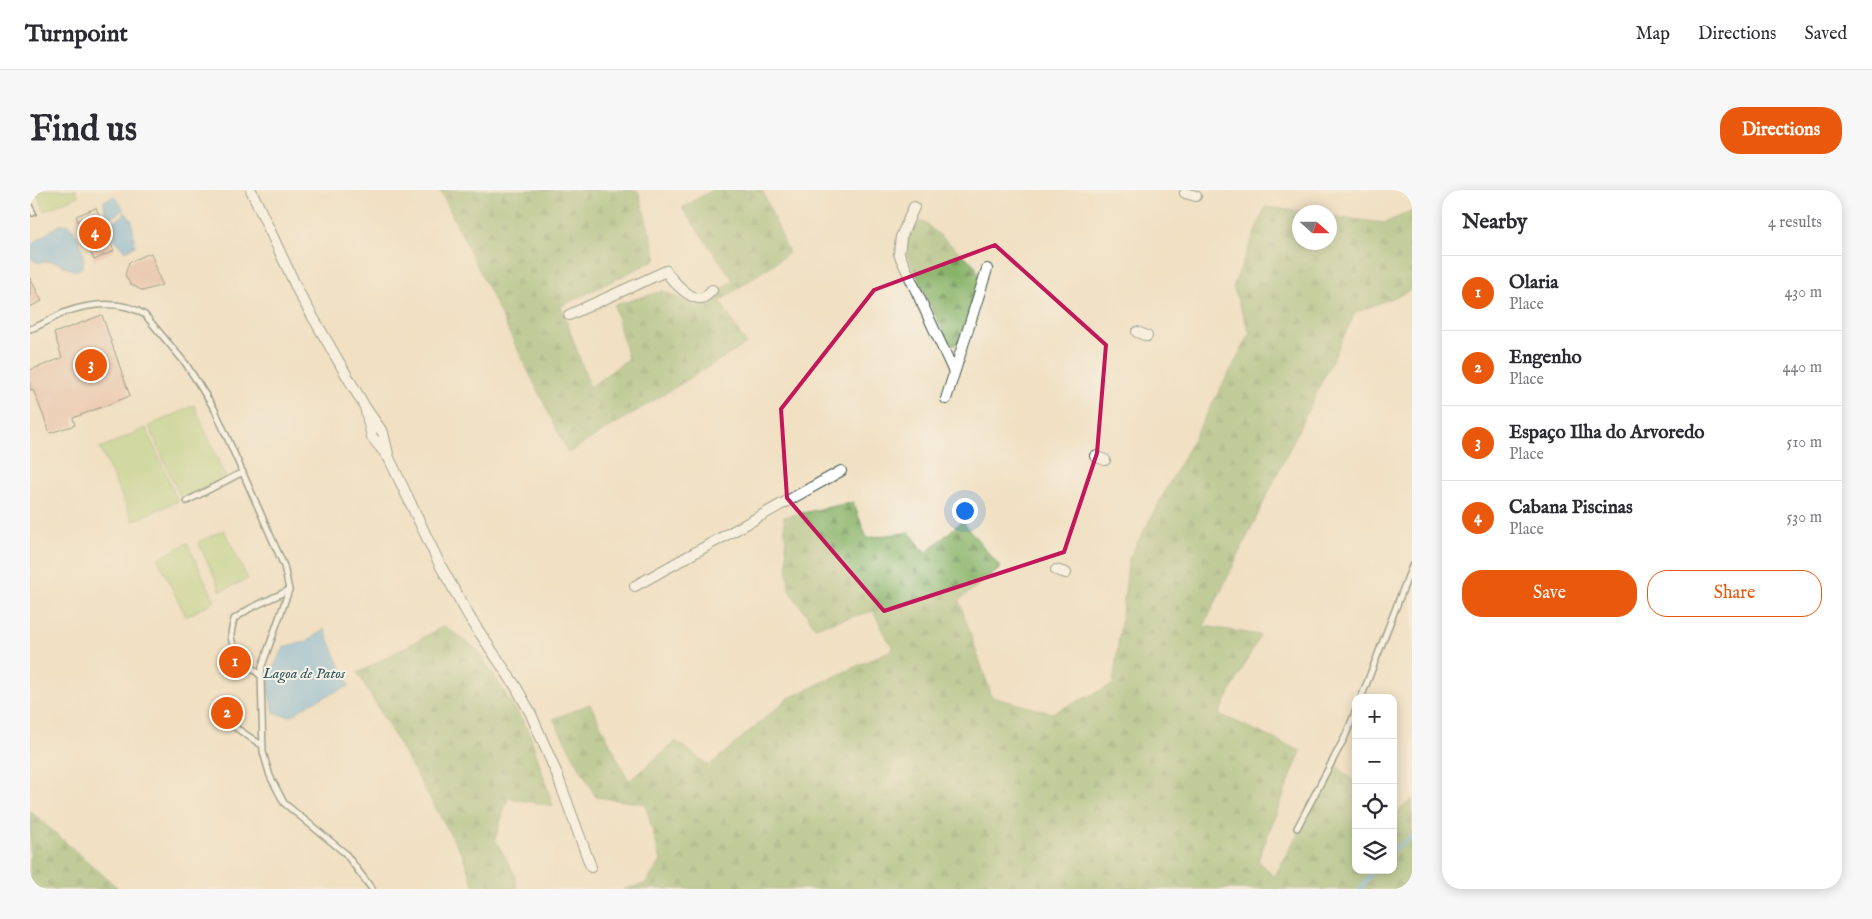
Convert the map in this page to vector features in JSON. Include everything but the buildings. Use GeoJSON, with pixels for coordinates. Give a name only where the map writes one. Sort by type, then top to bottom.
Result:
{"type":"FeatureCollection","features":[{"type":"Feature","properties":{"kind":"street"},"geometry":{"type":"LineString","coordinates":[[251,190],[299,292],[365,407],[384,433],[389,458],[428,542],[455,593],[530,712],[553,763],[591,867]]}},
{"type":"Feature","properties":{"kind":"street"},"geometry":{"type":"LineString","coordinates":[[914,208],[901,236],[899,254],[954,372]]}},
{"type":"Feature","properties":{"kind":"street"},"geometry":{"type":"LineString","coordinates":[[946,399],[986,269]]}},
{"type":"Feature","properties":{"kind":"street"},"geometry":{"type":"LineString","coordinates":[[569,315],[666,271],[676,284],[693,297],[704,297],[712,290]]}},
{"type":"Feature","properties":{"kind":"street"},"geometry":{"type":"LineString","coordinates":[[635,586],[841,471]]}},
{"type":"Feature","properties":{"kind":"lane"},"geometry":{"type":"LineString","coordinates":[[30,207],[33,213]]}},
{"type":"Feature","properties":{"kind":"lane"},"geometry":{"type":"LineString","coordinates":[[30,329],[45,324],[65,313],[82,308],[114,304],[137,310],[146,315],[186,364],[215,410],[284,566],[289,590],[262,666],[263,746],[270,776],[284,803],[345,853],[372,889]]}},
{"type":"Feature","properties":{"kind":"lane"},"geometry":{"type":"LineString","coordinates":[[187,501],[243,472]]}},
{"type":"Feature","properties":{"kind":"lane"},"geometry":{"type":"LineString","coordinates":[[1363,694],[1412,566]]}},
{"type":"Feature","properties":{"kind":"lane"},"geometry":{"type":"LineString","coordinates":[[261,676],[244,660],[235,648],[231,637],[234,619],[249,609],[289,590]]}},
{"type":"Feature","properties":{"kind":"lane"},"geometry":{"type":"LineString","coordinates":[[1297,828],[1345,737],[1352,720]]}},
{"type":"Feature","properties":{"kind":"lane"},"geometry":{"type":"LineString","coordinates":[[236,728],[263,746]]}},
{"type":"Feature","properties":{"kind":"highlighted area"},"geometry":{"type":"Polygon","coordinates":[[[995,245],[1106,345],[1097,453],[1064,552],[884,611],[787,498],[781,409],[874,290],[995,245]]]}},
{"type":"Feature","properties":{"kind":"green space"},"geometry":{"type":"Polygon","coordinates":[[[36,190],[76,190],[78,196],[44,211],[36,190]]]}},
{"type":"Feature","properties":{"kind":"green space"},"geometry":{"type":"Polygon","coordinates":[[[440,190],[637,190],[657,259],[561,306],[590,387],[628,359],[614,305],[663,291],[697,307],[733,280],[682,208],[712,190],[762,190],[789,253],[720,301],[746,344],[568,453],[440,190]]]}},
{"type":"Feature","properties":{"kind":"green space"},"geometry":{"type":"Polygon","coordinates":[[[1265,207],[1292,210],[1292,250],[1337,250],[1337,217],[1384,223],[1412,211],[1412,290],[1355,313],[1204,626],[1260,635],[1219,714],[1301,751],[1258,860],[1274,877],[1336,765],[1352,779],[1352,874],[1397,874],[1397,812],[1412,799],[1412,889],[624,889],[645,884],[661,861],[645,804],[596,797],[553,719],[590,704],[629,781],[676,741],[709,766],[787,699],[893,649],[873,611],[815,627],[789,590],[784,517],[853,502],[867,538],[909,532],[926,553],[962,521],[1001,568],[959,600],[992,697],[1052,713],[1113,685],[1129,558],[1250,334],[1233,287],[1265,207]]]}},
{"type":"Feature","properties":{"kind":"green space"},"geometry":{"type":"Polygon","coordinates":[[[920,222],[925,223],[975,265],[980,279],[958,343],[955,345],[949,344],[906,253],[908,237],[920,222]]]}},
{"type":"Feature","properties":{"kind":"green space"},"geometry":{"type":"Polygon","coordinates":[[[194,405],[226,478],[181,499],[149,426],[194,405]]]}},
{"type":"Feature","properties":{"kind":"green space"},"geometry":{"type":"Polygon","coordinates":[[[146,428],[178,501],[133,521],[100,448],[146,428]]]}},
{"type":"Feature","properties":{"kind":"green space"},"geometry":{"type":"Polygon","coordinates":[[[224,530],[248,579],[221,591],[198,542],[224,530]]]}},
{"type":"Feature","properties":{"kind":"green space"},"geometry":{"type":"Polygon","coordinates":[[[187,543],[215,601],[186,617],[158,559],[187,543]]]}},
{"type":"Feature","properties":{"kind":"green space"},"geometry":{"type":"Polygon","coordinates":[[[444,626],[477,649],[529,731],[553,806],[508,798],[495,839],[515,875],[517,889],[475,889],[463,856],[358,673],[444,626]]]}},
{"type":"Feature","properties":{"kind":"green space"},"geometry":{"type":"Polygon","coordinates":[[[30,811],[119,889],[30,889],[30,811]]]}},
{"type":"Feature","properties":{"kind":"water"},"geometry":{"type":"Polygon","coordinates":[[[114,196],[124,209],[112,217],[105,216],[104,201],[114,196]]]}},
{"type":"Feature","properties":{"kind":"water"},"geometry":{"type":"Polygon","coordinates":[[[125,212],[132,221],[135,246],[125,251],[106,230],[105,219],[117,220],[125,212]]]}},
{"type":"Feature","properties":{"kind":"water"},"geometry":{"type":"Polygon","coordinates":[[[62,224],[72,228],[80,243],[84,261],[80,269],[73,270],[55,262],[38,262],[30,256],[32,244],[62,224]]]}},
{"type":"Feature","properties":{"kind":"water","name":"Lagoa de Patos"},"geometry":{"type":"Polygon","coordinates":[[[324,629],[349,686],[311,703],[291,716],[275,714],[268,686],[272,671],[285,646],[306,642],[324,629]]]}},
{"type":"Feature","properties":{"kind":"waterway"},"geometry":{"type":"LineString","coordinates":[[1397,847],[1412,836]]}},
{"type":"Feature","properties":{"kind":"waterway"},"geometry":{"type":"LineString","coordinates":[[1360,889],[1370,874]]}},
{"type":"Feature","properties":{"kind":"place","name":"Cabana Piscinas"},"geometry":{"type":"Point","coordinates":[95,233]}},
{"type":"Feature","properties":{"kind":"place","name":"Espaço Ilha do Arvoredo"},"geometry":{"type":"Point","coordinates":[91,365]}},
{"type":"Feature","properties":{"kind":"place","name":"Olaria"},"geometry":{"type":"Point","coordinates":[235,662]}},
{"type":"Feature","properties":{"kind":"place","name":"Engenho"},"geometry":{"type":"Point","coordinates":[227,713]}}]}
